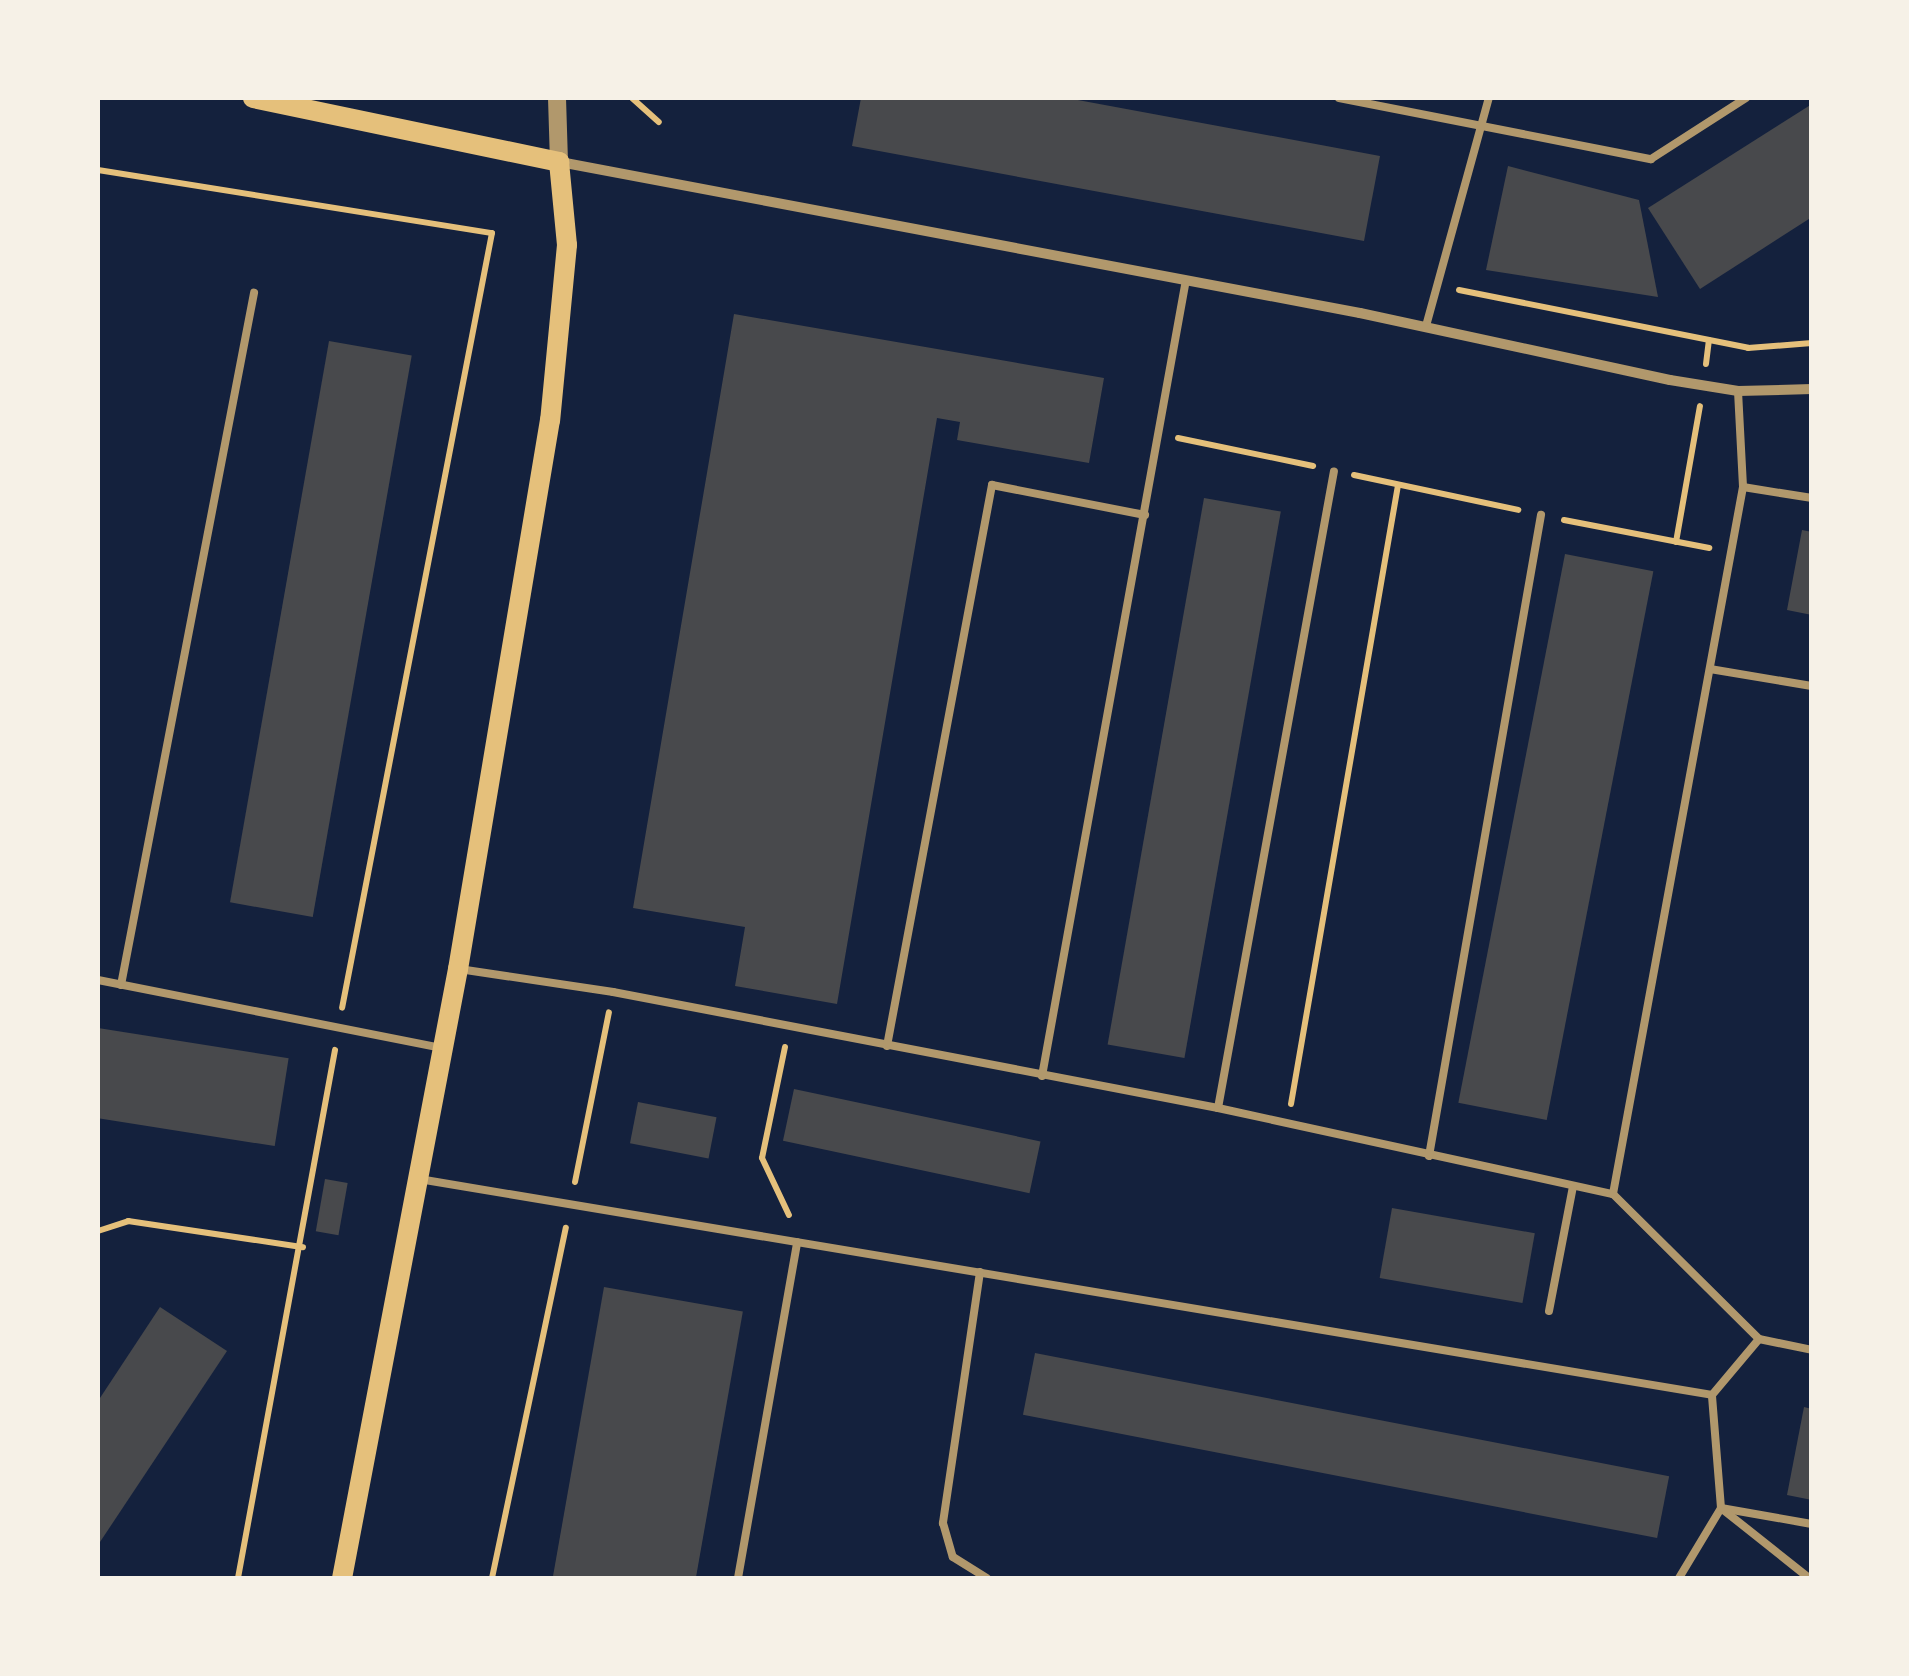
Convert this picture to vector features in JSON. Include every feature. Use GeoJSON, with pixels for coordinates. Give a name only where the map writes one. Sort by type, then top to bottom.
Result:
{"type":"FeatureCollection","features":[{"type":"Feature","properties":{"kind":"main road"},"geometry":{"type":"LineString","coordinates":[[253,98],[559,162],[568,245],[564,312],[458,968],[342,1578]]}},
{"type":"Feature","properties":{"kind":"street"},"geometry":{"type":"LineString","coordinates":[[557,98],[559,162],[1426,326],[1738,391],[1812,390]]}},
{"type":"Feature","properties":{"kind":"lane"},"geometry":{"type":"LineString","coordinates":[[1338,98],[1651,159],[1746,98]]}},
{"type":"Feature","properties":{"kind":"lane"},"geometry":{"type":"LineString","coordinates":[[1426,326],[1489,98]]}},
{"type":"Feature","properties":{"kind":"lane"},"geometry":{"type":"LineString","coordinates":[[1042,1076],[1186,280]]}},
{"type":"Feature","properties":{"kind":"lane"},"geometry":{"type":"LineString","coordinates":[[122,985],[254,293]]}},
{"type":"Feature","properties":{"kind":"lane"},"geometry":{"type":"LineString","coordinates":[[1612,1194],[1743,487],[1738,391]]}},
{"type":"Feature","properties":{"kind":"lane"},"geometry":{"type":"LineString","coordinates":[[1218,1108],[1334,471]]}},
{"type":"Feature","properties":{"kind":"lane"},"geometry":{"type":"LineString","coordinates":[[887,1046],[992,486],[1144,515]]}},
{"type":"Feature","properties":{"kind":"lane"},"geometry":{"type":"LineString","coordinates":[[1743,487],[1812,498]]}},
{"type":"Feature","properties":{"kind":"lane"},"geometry":{"type":"LineString","coordinates":[[1429,1156],[1542,516]]}},
{"type":"Feature","properties":{"kind":"lane"},"geometry":{"type":"LineString","coordinates":[[1710,668],[1812,686]]}},
{"type":"Feature","properties":{"kind":"lane"},"geometry":{"type":"LineString","coordinates":[[458,968],[614,992],[1218,1108],[1612,1194],[1759,1339],[1812,1350]]}},
{"type":"Feature","properties":{"kind":"lane"},"geometry":{"type":"LineString","coordinates":[[98,980],[442,1048]]}},
{"type":"Feature","properties":{"kind":"lane"},"geometry":{"type":"LineString","coordinates":[[418,1178],[1712,1395]]}},
{"type":"Feature","properties":{"kind":"lane"},"geometry":{"type":"LineString","coordinates":[[1550,1311],[1573,1186]]}},
{"type":"Feature","properties":{"kind":"lane"},"geometry":{"type":"LineString","coordinates":[[738,1578],[797,1242]]}},
{"type":"Feature","properties":{"kind":"lane"},"geometry":{"type":"LineString","coordinates":[[980,1272],[943,1523],[953,1557],[988,1578]]}},
{"type":"Feature","properties":{"kind":"lane"},"geometry":{"type":"LineString","coordinates":[[1679,1578],[1721,1508],[1712,1395],[1759,1339]]}},
{"type":"Feature","properties":{"kind":"lane"},"geometry":{"type":"LineString","coordinates":[[1721,1508],[1812,1524]]}},
{"type":"Feature","properties":{"kind":"lane"},"geometry":{"type":"LineString","coordinates":[[1721,1508],[1809,1578]]}},
{"type":"Feature","properties":{"kind":"path"},"geometry":{"type":"LineString","coordinates":[[632,98],[659,122]]}},
{"type":"Feature","properties":{"kind":"path"},"geometry":{"type":"LineString","coordinates":[[98,170],[492,233],[338,1026],[303,1247],[238,1578]]}},
{"type":"Feature","properties":{"kind":"path"},"geometry":{"type":"LineString","coordinates":[[1437,285],[1748,348],[1812,343]]}},
{"type":"Feature","properties":{"kind":"path"},"geometry":{"type":"LineString","coordinates":[[1676,542],[1699,415]]}},
{"type":"Feature","properties":{"kind":"path"},"geometry":{"type":"LineString","coordinates":[[1287,1124],[1398,484]]}},
{"type":"Feature","properties":{"kind":"path"},"geometry":{"type":"LineString","coordinates":[[1542,516],[1731,553]]}},
{"type":"Feature","properties":{"kind":"path"},"geometry":{"type":"LineString","coordinates":[[492,1578],[614,992]]}},
{"type":"Feature","properties":{"kind":"path"},"geometry":{"type":"LineString","coordinates":[[790,1026],[762,1158],[772,1190],[814,1245]]}},
{"type":"Feature","properties":{"kind":"path"},"geometry":{"type":"LineString","coordinates":[[98,1231],[128,1221],[303,1247]]}},
{"type":"Feature","properties":{"kind":"building"},"geometry":{"type":"Polygon","coordinates":[[[861,98],[1067,98],[1380,156],[1364,241],[852,146],[861,98]]]}},
{"type":"Feature","properties":{"kind":"building"},"geometry":{"type":"Polygon","coordinates":[[[1812,104],[1812,217],[1700,289],[1648,208],[1812,104]]]}},
{"type":"Feature","properties":{"kind":"building"},"geometry":{"type":"Polygon","coordinates":[[[1508,166],[1639,200],[1658,297],[1486,270],[1508,166]]]}},
{"type":"Feature","properties":{"kind":"building"},"geometry":{"type":"Polygon","coordinates":[[[734,314],[1104,378],[1089,463],[957,440],[960,422],[937,418],[837,1004],[735,986],[745,927],[633,908],[734,314]]]}},
{"type":"Feature","properties":{"kind":"building"},"geometry":{"type":"Polygon","coordinates":[[[329,341],[412,356],[313,917],[230,902],[329,341]]]}},
{"type":"Feature","properties":{"kind":"building"},"geometry":{"type":"Polygon","coordinates":[[[1204,498],[1281,512],[1184,1058],[1108,1045],[1204,498]]]}},
{"type":"Feature","properties":{"kind":"building"},"geometry":{"type":"Polygon","coordinates":[[[1802,530],[1812,532],[1812,615],[1787,610],[1802,530]]]}},
{"type":"Feature","properties":{"kind":"building"},"geometry":{"type":"Polygon","coordinates":[[[1565,554],[1653,571],[1547,1120],[1458,1103],[1565,554]]]}},
{"type":"Feature","properties":{"kind":"building"},"geometry":{"type":"Polygon","coordinates":[[[98,1028],[289,1058],[275,1146],[98,1118],[98,1028]]]}},
{"type":"Feature","properties":{"kind":"building"},"geometry":{"type":"Polygon","coordinates":[[[794,1089],[1040,1141],[1029,1193],[783,1141],[794,1089]]]}},
{"type":"Feature","properties":{"kind":"building"},"geometry":{"type":"Polygon","coordinates":[[[638,1102],[717,1117],[709,1158],[630,1143],[638,1102]]]}},
{"type":"Feature","properties":{"kind":"building"},"geometry":{"type":"Polygon","coordinates":[[[325,1179],[348,1183],[338,1235],[316,1231],[325,1179]]]}},
{"type":"Feature","properties":{"kind":"building"},"geometry":{"type":"Polygon","coordinates":[[[1392,1208],[1535,1233],[1522,1303],[1380,1278],[1392,1208]]]}},
{"type":"Feature","properties":{"kind":"building"},"geometry":{"type":"Polygon","coordinates":[[[604,1287],[743,1311],[696,1578],[553,1578],[604,1287]]]}},
{"type":"Feature","properties":{"kind":"building"},"geometry":{"type":"Polygon","coordinates":[[[160,1307],[227,1351],[98,1545],[98,1401],[160,1307]]]}},
{"type":"Feature","properties":{"kind":"building"},"geometry":{"type":"Polygon","coordinates":[[[1035,1353],[1669,1476],[1657,1538],[1023,1415],[1035,1353]]]}},
{"type":"Feature","properties":{"kind":"building"},"geometry":{"type":"Polygon","coordinates":[[[1804,1407],[1812,1409],[1812,1500],[1787,1495],[1804,1407]]]}}]}
